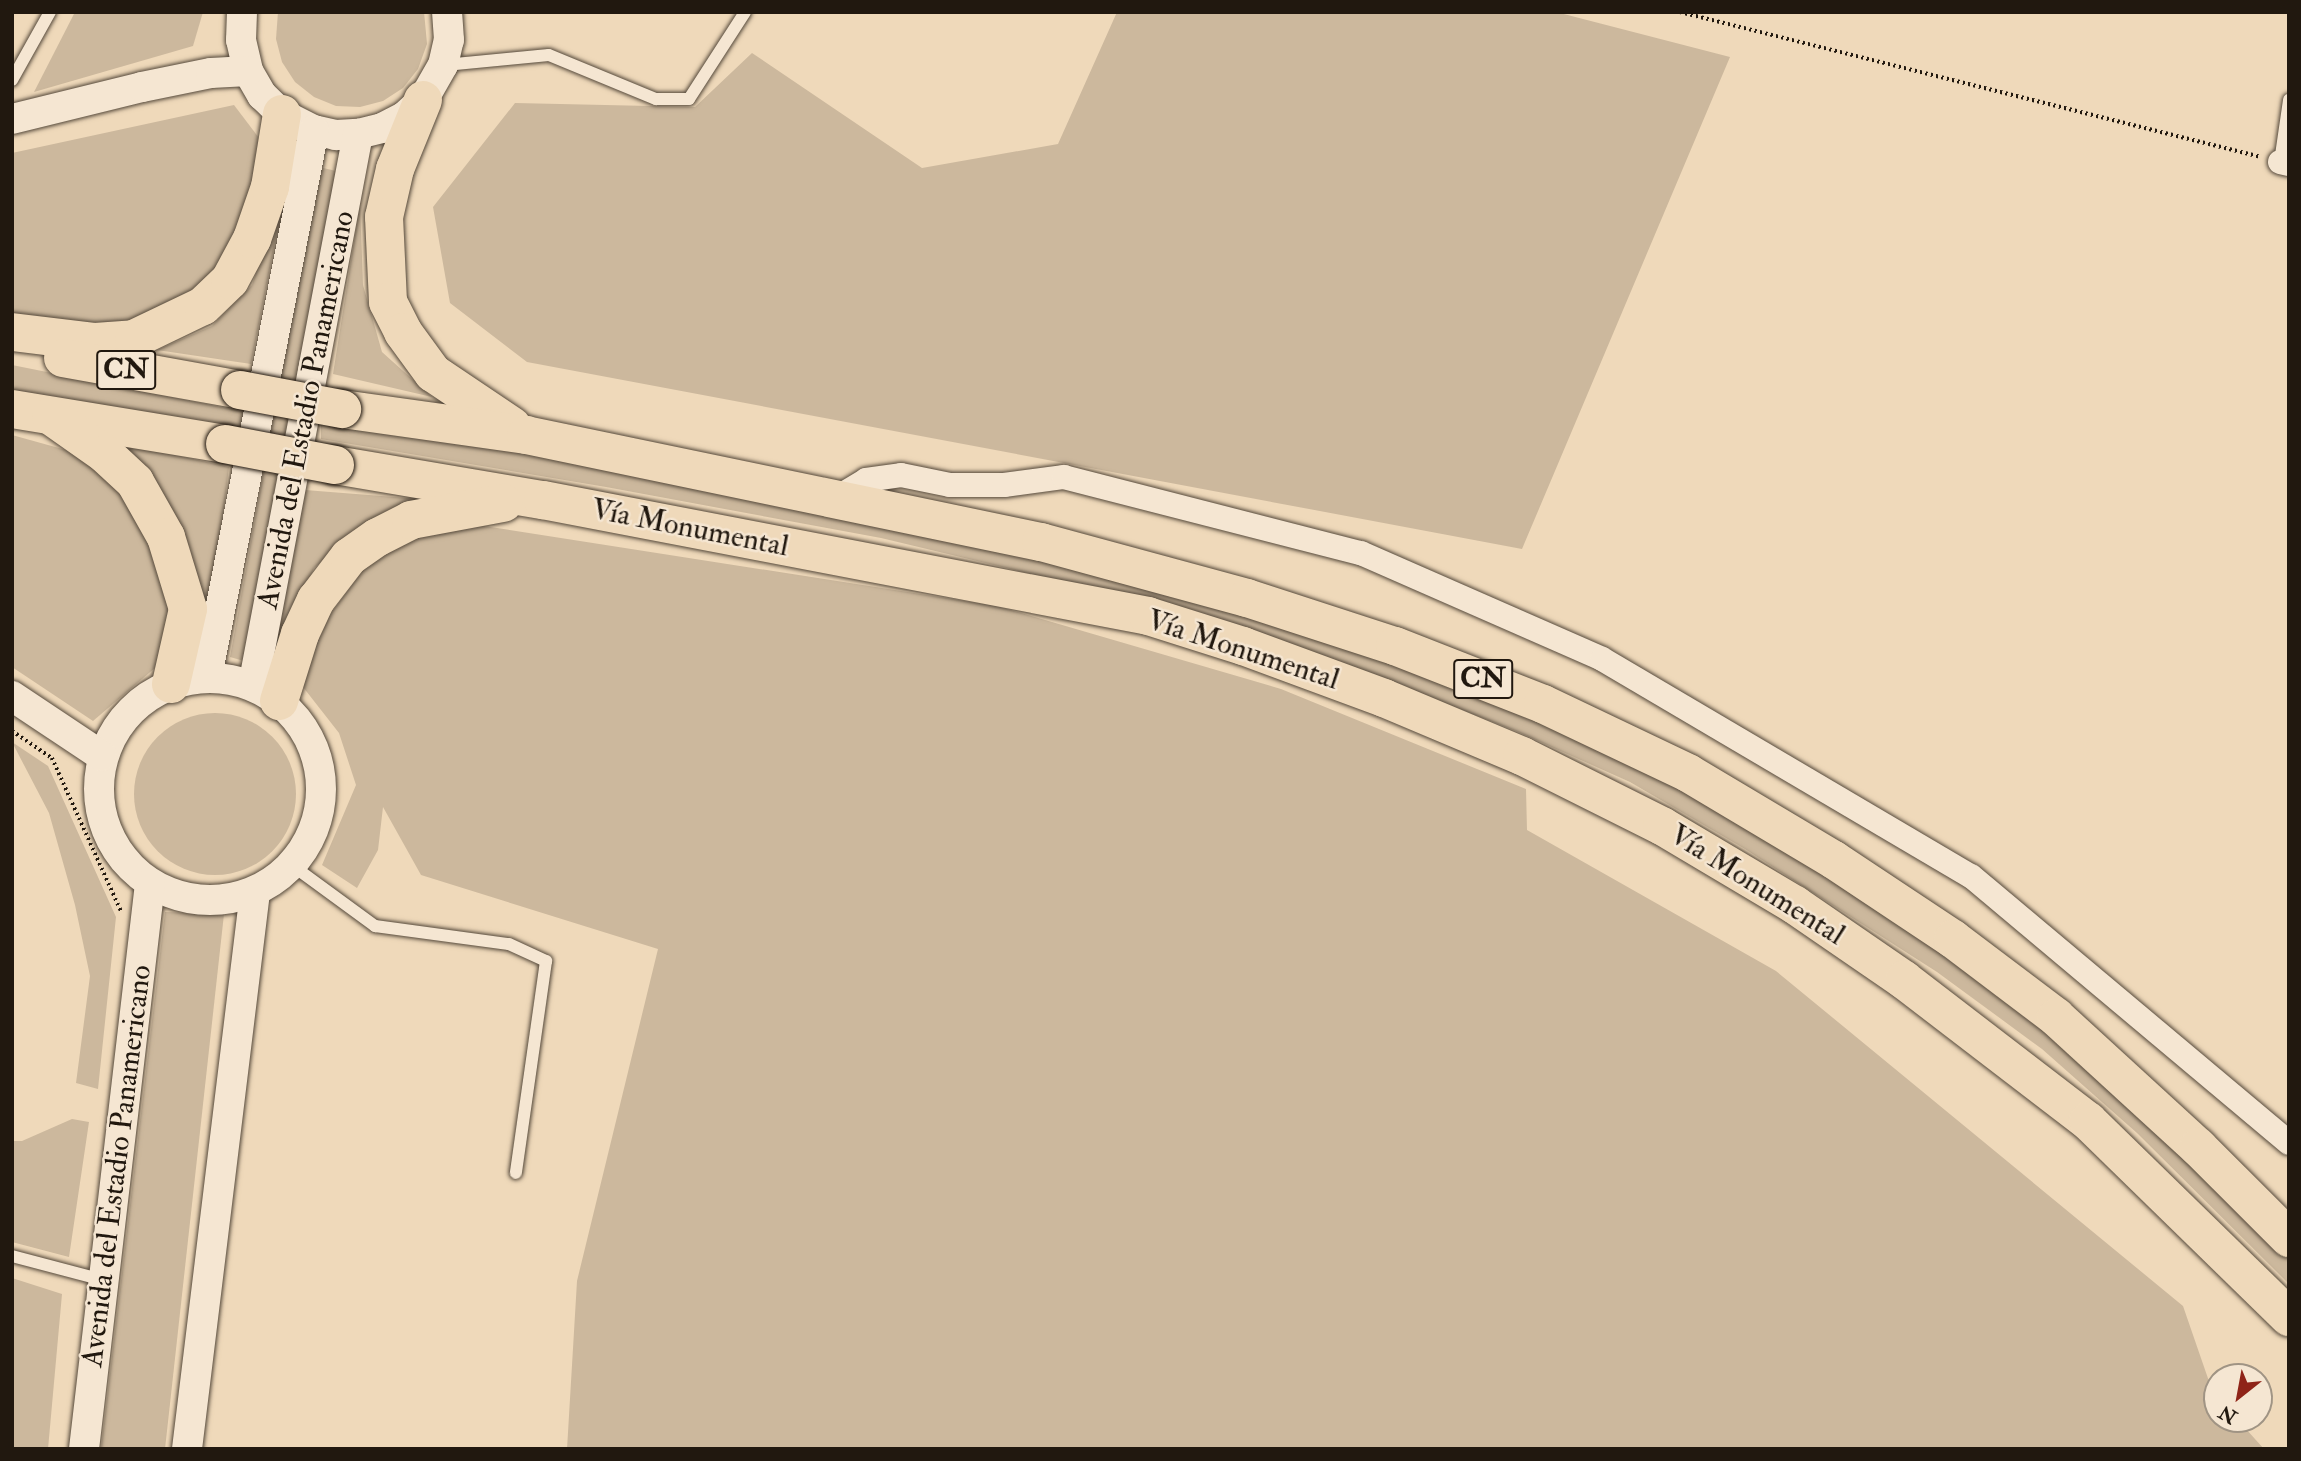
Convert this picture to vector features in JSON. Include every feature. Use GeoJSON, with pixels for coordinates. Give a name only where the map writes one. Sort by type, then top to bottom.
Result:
{"type":"FeatureCollection","features":[{"type":"Feature","properties":{"kind":"highway"},"geometry":{"type":"LineString","coordinates":[[423,100],[395,169],[384,217],[388,302],[402,332],[433,373],[452,389],[526,435]]}},
{"type":"Feature","properties":{"kind":"highway"},"geometry":{"type":"LineString","coordinates":[[12,332],[95,342],[134,339],[204,306],[230,280],[252,239],[270,187],[298,122]]}},
{"type":"Feature","properties":{"kind":"highway","name":"Vía Monumental"},"geometry":{"type":"LineString","coordinates":[[12,349],[342,409],[526,435],[1041,542],[1247,598],[1395,646],[1469,674],[1543,704],[1664,761],[1834,860],[1954,939],[2056,1017],[2198,1147],[2289,1238]]}},
{"type":"Feature","properties":{"kind":"highway","name":"Vía Monumental"},"geometry":{"type":"LineString","coordinates":[[12,409],[543,500],[1148,617],[1243,646],[1371,693],[1522,756],[1662,826],[1795,905],[1904,980],[2088,1121],[2289,1317]]}},
{"type":"Feature","properties":{"kind":"highway"},"geometry":{"type":"LineString","coordinates":[[51,416],[105,454],[135,482],[166,537],[188,610],[189,680]]}},
{"type":"Feature","properties":{"kind":"highway"},"geometry":{"type":"LineString","coordinates":[[266,693],[316,600],[349,557],[378,537],[411,520],[477,506],[543,500]]}},
{"type":"Feature","properties":{"kind":"street"},"geometry":{"type":"LineString","coordinates":[[242,12],[241,40],[248,71],[262,95],[298,122],[336,135],[358,134],[382,128],[404,117],[423,100],[443,65],[449,40],[448,13]]}},
{"type":"Feature","properties":{"kind":"street"},"geometry":{"type":"LineString","coordinates":[[12,120],[142,87],[211,73],[248,71]]}},
{"type":"Feature","properties":{"kind":"street","name":"Avenida del Estadio Panamericano"},"geometry":{"type":"LineString","coordinates":[[189,680],[298,122]]}},
{"type":"Feature","properties":{"kind":"street","name":"Avenida del Estadio Panamericano"},"geometry":{"type":"LineString","coordinates":[[266,693],[358,134]]}},
{"type":"Feature","properties":{"kind":"street"},"geometry":{"type":"LineString","coordinates":[[838,498],[866,480],[901,475],[950,485],[1004,485],[1064,477],[1361,552],[1602,659],[1971,876],[2289,1143]]}},
{"type":"Feature","properties":{"kind":"street"},"geometry":{"type":"LineString","coordinates":[[189,680],[266,693],[304,728],[319,762],[322,799],[313,835],[293,866],[254,892],[228,900],[201,901],[174,895],[150,884],[123,859],[105,828],[98,792],[103,756],[117,725],[141,700],[189,680]]}},
{"type":"Feature","properties":{"kind":"street"},"geometry":{"type":"LineString","coordinates":[[12,696],[103,756]]}},
{"type":"Feature","properties":{"kind":"street","name":"Avenida del Estadio Panamericano"},"geometry":{"type":"LineString","coordinates":[[83,1449],[150,884]]}},
{"type":"Feature","properties":{"kind":"street"},"geometry":{"type":"LineString","coordinates":[[187,1449],[254,892]]}},
{"type":"Feature","properties":{"kind":"lane"},"geometry":{"type":"LineString","coordinates":[[12,80],[50,12]]}},
{"type":"Feature","properties":{"kind":"lane"},"geometry":{"type":"LineString","coordinates":[[443,65],[549,55],[656,99],[689,99],[745,12]]}},
{"type":"Feature","properties":{"kind":"lane"},"geometry":{"type":"LineString","coordinates":[[2284,163],[2289,100]]}},
{"type":"Feature","properties":{"kind":"lane"},"geometry":{"type":"LineString","coordinates":[[293,866],[375,926],[509,944],[546,961],[516,1173]]}},
{"type":"Feature","properties":{"kind":"lane"},"geometry":{"type":"LineString","coordinates":[[12,1256],[103,1280]]}},
{"type":"Feature","properties":{"kind":"path"},"geometry":{"type":"LineString","coordinates":[[1680,12],[2284,163]]}},
{"type":"Feature","properties":{"kind":"path"},"geometry":{"type":"LineString","coordinates":[[12,731],[52,758],[122,912]]}},
{"type":"Feature","properties":{"kind":"shaded area"},"geometry":{"type":"Polygon","coordinates":[[[75,12],[203,12],[193,46],[34,92],[75,12]]]}},
{"type":"Feature","properties":{"kind":"shaded area"},"geometry":{"type":"Polygon","coordinates":[[[278,12],[424,12],[427,44],[418,69],[403,88],[383,101],[360,107],[336,106],[314,97],[295,82],[282,62],[276,39],[278,12]]]}},
{"type":"Feature","properties":{"kind":"shaded area"},"geometry":{"type":"Polygon","coordinates":[[[1117,12],[1556,12],[1730,57],[1522,549],[527,362],[450,303],[433,207],[515,103],[695,107],[752,53],[922,168],[1058,144],[1117,12]]]}},
{"type":"Feature","properties":{"kind":"shaded area"},"geometry":{"type":"Polygon","coordinates":[[[234,105],[259,138],[255,189],[241,231],[212,274],[169,307],[119,327],[12,314],[12,153],[234,105]]]}},
{"type":"Feature","properties":{"kind":"shaded area"},"geometry":{"type":"Polygon","coordinates":[[[319,167],[336,171],[244,661],[230,657],[319,167]]]}},
{"type":"Feature","properties":{"kind":"shaded area"},"geometry":{"type":"Polygon","coordinates":[[[287,181],[251,364],[157,350],[212,326],[252,285],[287,181]]]}},
{"type":"Feature","properties":{"kind":"shaded area"},"geometry":{"type":"Polygon","coordinates":[[[360,204],[363,285],[382,352],[432,397],[333,374],[360,204]]]}},
{"type":"Feature","properties":{"kind":"shaded area"},"geometry":{"type":"Polygon","coordinates":[[[12,365],[246,412],[244,428],[12,390],[12,365]]]}},
{"type":"Feature","properties":{"kind":"shaded area"},"geometry":{"type":"Polygon","coordinates":[[[321,425],[459,442],[886,519],[1358,648],[1635,763],[1750,829],[1942,952],[2047,1029],[2142,1113],[2289,1259],[2289,1284],[2137,1133],[2042,1049],[1937,972],[1745,849],[1630,782],[1516,731],[1353,667],[1102,591],[881,538],[606,487],[321,439],[321,425]]]}},
{"type":"Feature","properties":{"kind":"shaded area"},"geometry":{"type":"Polygon","coordinates":[[[12,435],[66,450],[118,481],[150,542],[175,602],[163,661],[93,721],[12,667],[12,435]]]}},
{"type":"Feature","properties":{"kind":"shaded area"},"geometry":{"type":"Polygon","coordinates":[[[113,441],[229,467],[212,603],[200,604],[190,548],[159,492],[113,441]]]}},
{"type":"Feature","properties":{"kind":"shaded area"},"geometry":{"type":"Polygon","coordinates":[[[305,490],[432,500],[364,523],[314,568],[267,671],[305,490]]]}},
{"type":"Feature","properties":{"kind":"shaded area"},"geometry":{"type":"Polygon","coordinates":[[[484,526],[997,606],[1281,689],[1526,789],[1527,830],[1776,971],[2183,1306],[2203,1364],[2203,1433],[2250,1433],[2264,1449],[567,1449],[577,1281],[658,949],[421,875],[383,807],[378,850],[357,888],[322,865],[356,785],[339,733],[303,687],[312,639],[366,566],[425,531],[484,526]]]}},
{"type":"Feature","properties":{"kind":"shaded area"},"geometry":{"type":"Polygon","coordinates":[[[215,713],[246,719],[272,737],[290,763],[296,794],[290,825],[272,851],[246,869],[215,875],[184,869],[158,851],[140,825],[134,794],[140,763],[158,737],[184,719],[215,713]]]}},
{"type":"Feature","properties":{"kind":"shaded area"},"geometry":{"type":"Polygon","coordinates":[[[12,742],[48,766],[116,917],[98,1089],[76,1083],[90,976],[75,905],[49,813],[12,742]]]}},
{"type":"Feature","properties":{"kind":"shaded area"},"geometry":{"type":"Polygon","coordinates":[[[165,912],[224,914],[165,1449],[101,1449],[165,912]]]}},
{"type":"Feature","properties":{"kind":"shaded area"},"geometry":{"type":"Polygon","coordinates":[[[72,1119],[89,1122],[69,1257],[12,1242],[12,1141],[22,1141],[72,1119]]]}},
{"type":"Feature","properties":{"kind":"shaded area"},"geometry":{"type":"Polygon","coordinates":[[[12,1278],[62,1294],[48,1449],[12,1449],[12,1278]]]}}]}
